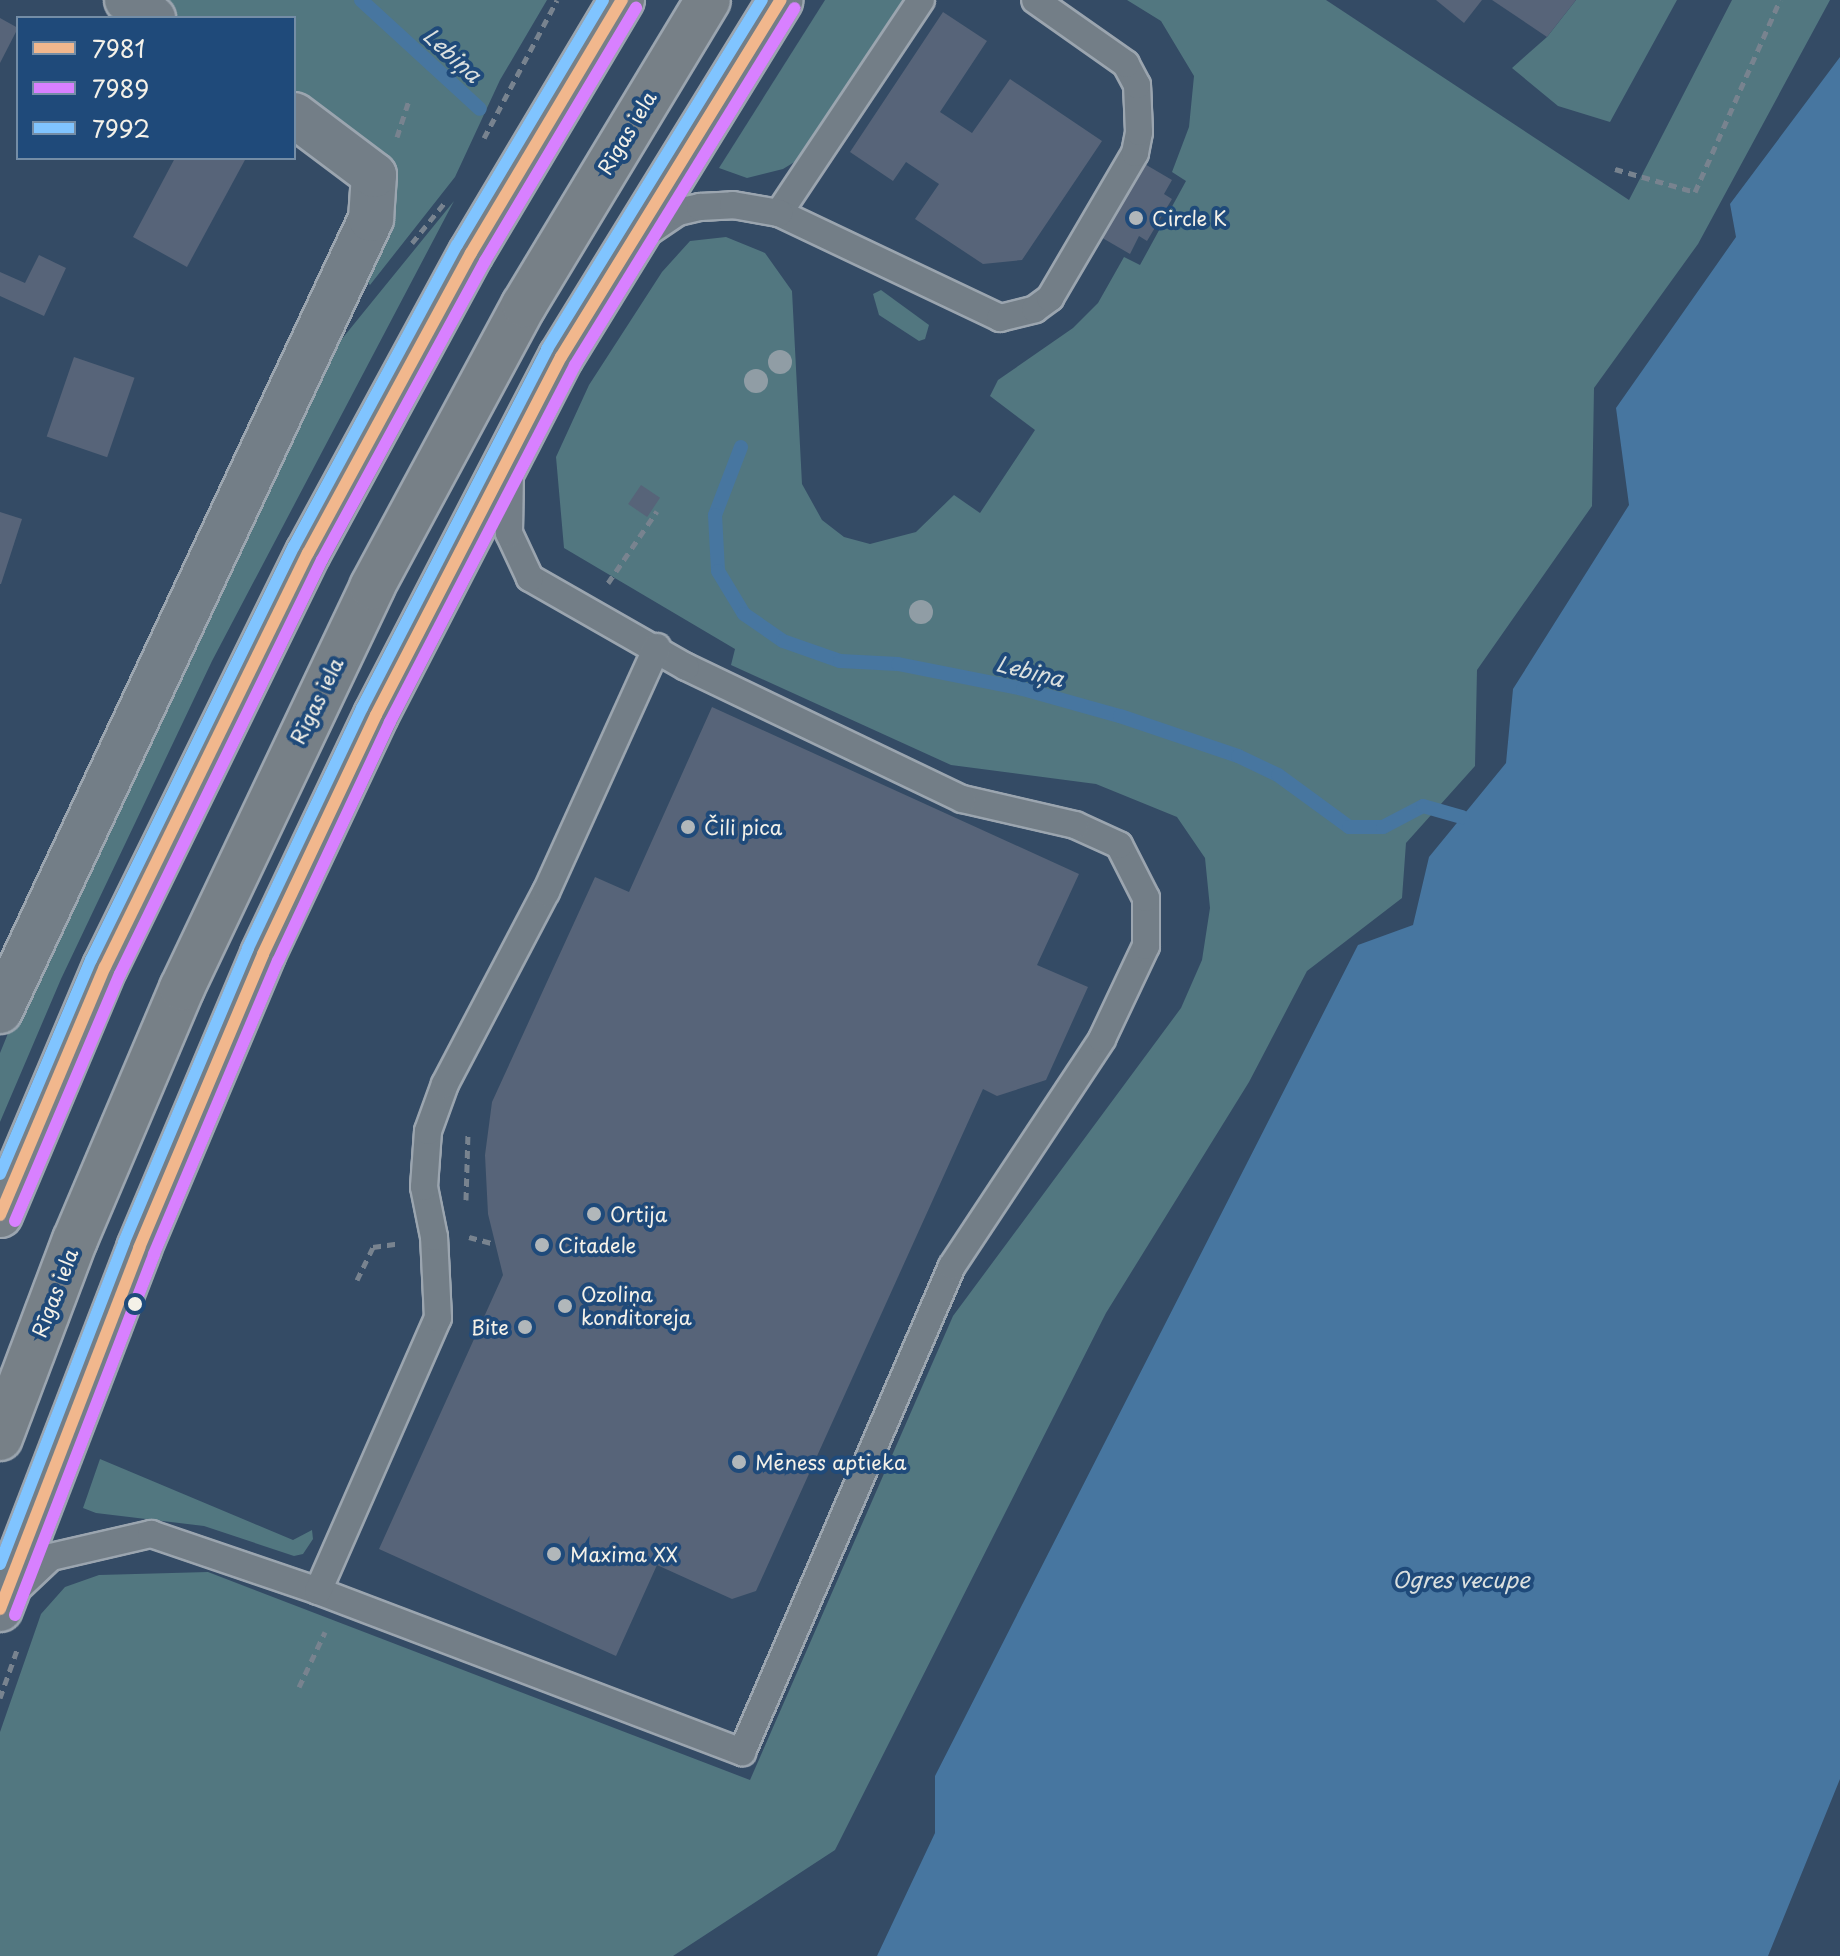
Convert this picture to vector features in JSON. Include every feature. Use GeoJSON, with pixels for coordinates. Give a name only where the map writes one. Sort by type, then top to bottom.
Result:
{"type":"FeatureCollection","features":[{"type":"Feature","properties":{"kind":"highway"},"geometry":{"type":"LineString","coordinates":[[0,1215],[105,967],[301,567],[471,253],[622,0]]}},
{"type":"Feature","properties":{"kind":"highway","name":"Rīgas iela"},"geometry":{"type":"LineString","coordinates":[[0,1438],[75,1240],[182,988],[372,587],[524,305],[708,0]]}},
{"type":"Feature","properties":{"kind":"street"},"geometry":{"type":"LineString","coordinates":[[127,0],[150,16]]}},
{"type":"Feature","properties":{"kind":"street"},"geometry":{"type":"LineString","coordinates":[[9,1628],[139,1248],[263,954],[511,448],[781,0]]}},
{"type":"Feature","properties":{"kind":"street"},"geometry":{"type":"LineString","coordinates":[[0,1011],[371,219],[374,175],[296,116]]}},
{"type":"Feature","properties":{"kind":"lane"},"geometry":{"type":"LineString","coordinates":[[779,213],[921,0]]}},
{"type":"Feature","properties":{"kind":"lane"},"geometry":{"type":"LineString","coordinates":[[632,243],[678,212],[733,205],[779,213],[984,315],[1017,316],[1050,298],[1135,153],[1142,111],[1126,64],[1035,0]]}},
{"type":"Feature","properties":{"kind":"lane"},"geometry":{"type":"LineString","coordinates":[[0,1617],[23,1578],[51,1557],[151,1534],[318,1591],[742,1752],[952,1266],[1102,1039],[1146,946],[1146,898],[1119,845],[1075,825],[962,799],[686,667],[657,647],[530,578],[509,533],[511,448]]}},
{"type":"Feature","properties":{"kind":"lane"},"geometry":{"type":"LineString","coordinates":[[318,1591],[438,1318],[434,1237],[424,1187],[428,1131],[445,1084],[546,892],[657,647]]}},
{"type":"Feature","properties":{"kind":"path"},"geometry":{"type":"LineString","coordinates":[[478,150],[557,0]]}},
{"type":"Feature","properties":{"kind":"path"},"geometry":{"type":"LineString","coordinates":[[1615,169],[1695,192],[1780,0]]}},
{"type":"Feature","properties":{"kind":"path"},"geometry":{"type":"LineString","coordinates":[[410,246],[456,189]]}},
{"type":"Feature","properties":{"kind":"path"},"geometry":{"type":"LineString","coordinates":[[603,590],[657,511]]}},
{"type":"Feature","properties":{"kind":"path"},"geometry":{"type":"LineString","coordinates":[[0,1698],[9,1628]]}},
{"type":"Feature","properties":{"kind":"path"},"geometry":{"type":"LineString","coordinates":[[299,1687],[327,1628]]}},
{"type":"Feature","properties":{"kind":"green space"},"geometry":{"type":"Polygon","coordinates":[[[143,0],[547,0],[500,80],[455,177],[370,285],[363,277],[390,227],[296,110],[296,16],[166,16],[143,0]]]}},
{"type":"Feature","properties":{"kind":"green space"},"geometry":{"type":"Polygon","coordinates":[[[825,0],[909,0],[806,155],[783,169],[747,178],[719,168],[825,0]]]}},
{"type":"Feature","properties":{"kind":"green space"},"geometry":{"type":"Polygon","coordinates":[[[1127,0],[1326,0],[1629,200],[1732,0],[1830,0],[1698,244],[1594,388],[1592,506],[1477,670],[1475,766],[1406,843],[1402,898],[1307,971],[1249,1082],[1106,1313],[835,1850],[673,1956],[0,1956],[0,1732],[41,1614],[65,1587],[99,1575],[208,1572],[750,1780],[953,1316],[1181,1008],[1202,960],[1210,908],[1205,858],[1177,817],[1096,784],[951,765],[731,665],[735,649],[564,548],[556,457],[589,385],[662,272],[690,241],[726,237],[765,253],[792,291],[802,484],[822,520],[844,537],[870,544],[916,532],[954,495],[980,513],[1035,430],[990,396],[998,380],[1073,328],[1098,303],[1124,257],[1140,265],[1186,181],[1172,172],[1189,127],[1194,76],[1161,21],[1127,0]]]}},
{"type":"Feature","properties":{"kind":"green space"},"geometry":{"type":"Polygon","coordinates":[[[1576,0],[1677,0],[1610,122],[1558,106],[1512,68],[1547,37],[1576,0]]]}},
{"type":"Feature","properties":{"kind":"green space"},"geometry":{"type":"Polygon","coordinates":[[[454,201],[212,661],[61,979],[0,1122],[0,1053],[40,955],[315,372],[454,201]]]}},
{"type":"Feature","properties":{"kind":"green space"},"geometry":{"type":"Polygon","coordinates":[[[881,290],[929,325],[925,339],[919,341],[879,315],[873,294],[881,290]]]}},
{"type":"Feature","properties":{"kind":"green space"},"geometry":{"type":"Polygon","coordinates":[[[100,1459],[293,1540],[312,1530],[313,1539],[303,1554],[294,1556],[204,1526],[96,1513],[83,1508],[100,1459]]]}},
{"type":"Feature","properties":{"kind":"water","name":"Ogres vecupe"},"geometry":{"type":"Polygon","coordinates":[[[1840,57],[1840,1779],[1768,1956],[877,1956],[935,1833],[935,1776],[1358,945],[1413,925],[1429,857],[1506,763],[1513,689],[1629,505],[1616,408],[1736,237],[1730,204],[1840,57]]]}},
{"type":"Feature","properties":{"kind":"building"},"geometry":{"type":"Polygon","coordinates":[[[1436,0],[1482,0],[1464,23],[1436,0]]]}},
{"type":"Feature","properties":{"kind":"building"},"geometry":{"type":"Polygon","coordinates":[[[1492,0],[1576,0],[1547,37],[1492,0]]]}},
{"type":"Feature","properties":{"kind":"building"},"geometry":{"type":"Polygon","coordinates":[[[943,12],[987,41],[940,112],[972,133],[1010,79],[1102,141],[1022,260],[983,264],[915,219],[939,184],[906,162],[893,181],[850,152],[943,12]]]}},
{"type":"Feature","properties":{"kind":"building"},"geometry":{"type":"Polygon","coordinates":[[[0,18],[16,27],[16,32],[0,63],[0,18]]]}},
{"type":"Feature","properties":{"kind":"building"},"geometry":{"type":"Polygon","coordinates":[[[174,160],[245,160],[187,267],[133,237],[174,160]]]}},
{"type":"Feature","properties":{"kind":"building","name":"Circle K"},"geometry":{"type":"Polygon","coordinates":[[[1143,163],[1172,180],[1164,194],[1172,199],[1147,241],[1139,236],[1130,254],[1099,236],[1143,163]]]}},
{"type":"Feature","properties":{"kind":"building"},"geometry":{"type":"Polygon","coordinates":[[[39,255],[66,268],[44,316],[0,296],[0,272],[25,283],[39,255]]]}},
{"type":"Feature","properties":{"kind":"building"},"geometry":{"type":"Polygon","coordinates":[[[74,357],[135,378],[107,457],[47,436],[74,357]]]}},
{"type":"Feature","properties":{"kind":"building"},"geometry":{"type":"Polygon","coordinates":[[[641,485],[660,498],[647,517],[628,504],[641,485]]]}},
{"type":"Feature","properties":{"kind":"building"},"geometry":{"type":"Polygon","coordinates":[[[0,512],[22,519],[1,584],[0,584],[0,512]]]}},
{"type":"Feature","properties":{"kind":"building"},"geometry":{"type":"Polygon","coordinates":[[[712,707],[1079,874],[1037,965],[1088,987],[1046,1080],[997,1096],[983,1089],[756,1591],[732,1599],[657,1565],[616,1656],[379,1549],[503,1275],[488,1214],[485,1155],[492,1102],[595,877],[629,892],[712,707]]]}},
{"type":"Feature","properties":{"kind":"waterway","name":"Lebiņa"},"geometry":{"type":"LineString","coordinates":[[361,0],[480,109]]}},
{"type":"Feature","properties":{"kind":"waterway","name":"Lebiņa"},"geometry":{"type":"LineString","coordinates":[[741,447],[715,515],[718,571],[744,614],[783,641],[840,661],[898,664],[1023,689],[1120,716],[1238,756],[1278,775],[1349,827],[1383,827],[1423,806],[1462,817]]}},
{"type":"Feature","properties":{"kind":"transit line","name":"7992"},"geometry":{"type":"LineString","coordinates":[[0,1174],[91,960],[294,546],[457,245],[603,0]]}},
{"type":"Feature","properties":{"kind":"transit line","name":"7981"},"geometry":{"type":"LineString","coordinates":[[0,1215],[105,967],[308,553],[471,253],[622,0]]}},
{"type":"Feature","properties":{"kind":"transit line","name":"7992"},"geometry":{"type":"LineString","coordinates":[[0,1564],[124,1242],[248,948],[362,708],[547,349],[762,0]]}},
{"type":"Feature","properties":{"kind":"transit line","name":"7981"},"geometry":{"type":"LineString","coordinates":[[0,1609],[139,1248],[263,954],[376,715],[561,357],[781,0]]}},
{"type":"Feature","properties":{"kind":"transit line","name":"7989"},"geometry":{"type":"LineString","coordinates":[[15,1221],[120,974],[322,560],[485,261],[636,8]]}},
{"type":"Feature","properties":{"kind":"transit line","name":"7989"},"geometry":{"type":"LineString","coordinates":[[15,1615],[154,1254],[278,961],[390,722],[575,365],[795,8]]}},
{"type":"Feature","properties":{"kind":"place","name":"Circle K"},"geometry":{"type":"Point","coordinates":[1136,218]}},
{"type":"Feature","properties":{"kind":"place","name":"Čili pica"},"geometry":{"type":"Point","coordinates":[688,827]}},
{"type":"Feature","properties":{"kind":"place","name":"Ortija"},"geometry":{"type":"Point","coordinates":[594,1214]}},
{"type":"Feature","properties":{"kind":"place","name":"Citadele"},"geometry":{"type":"Point","coordinates":[542,1245]}},
{"type":"Feature","properties":{"kind":"place","name":"Ozoliņa konditoreja"},"geometry":{"type":"Point","coordinates":[565,1306]}},
{"type":"Feature","properties":{"kind":"place","name":"Bite"},"geometry":{"type":"Point","coordinates":[525,1327]}},
{"type":"Feature","properties":{"kind":"place","name":"Mēness aptieka"},"geometry":{"type":"Point","coordinates":[739,1462]}},
{"type":"Feature","properties":{"kind":"place","name":"Maxima XX"},"geometry":{"type":"Point","coordinates":[554,1554]}}]}
